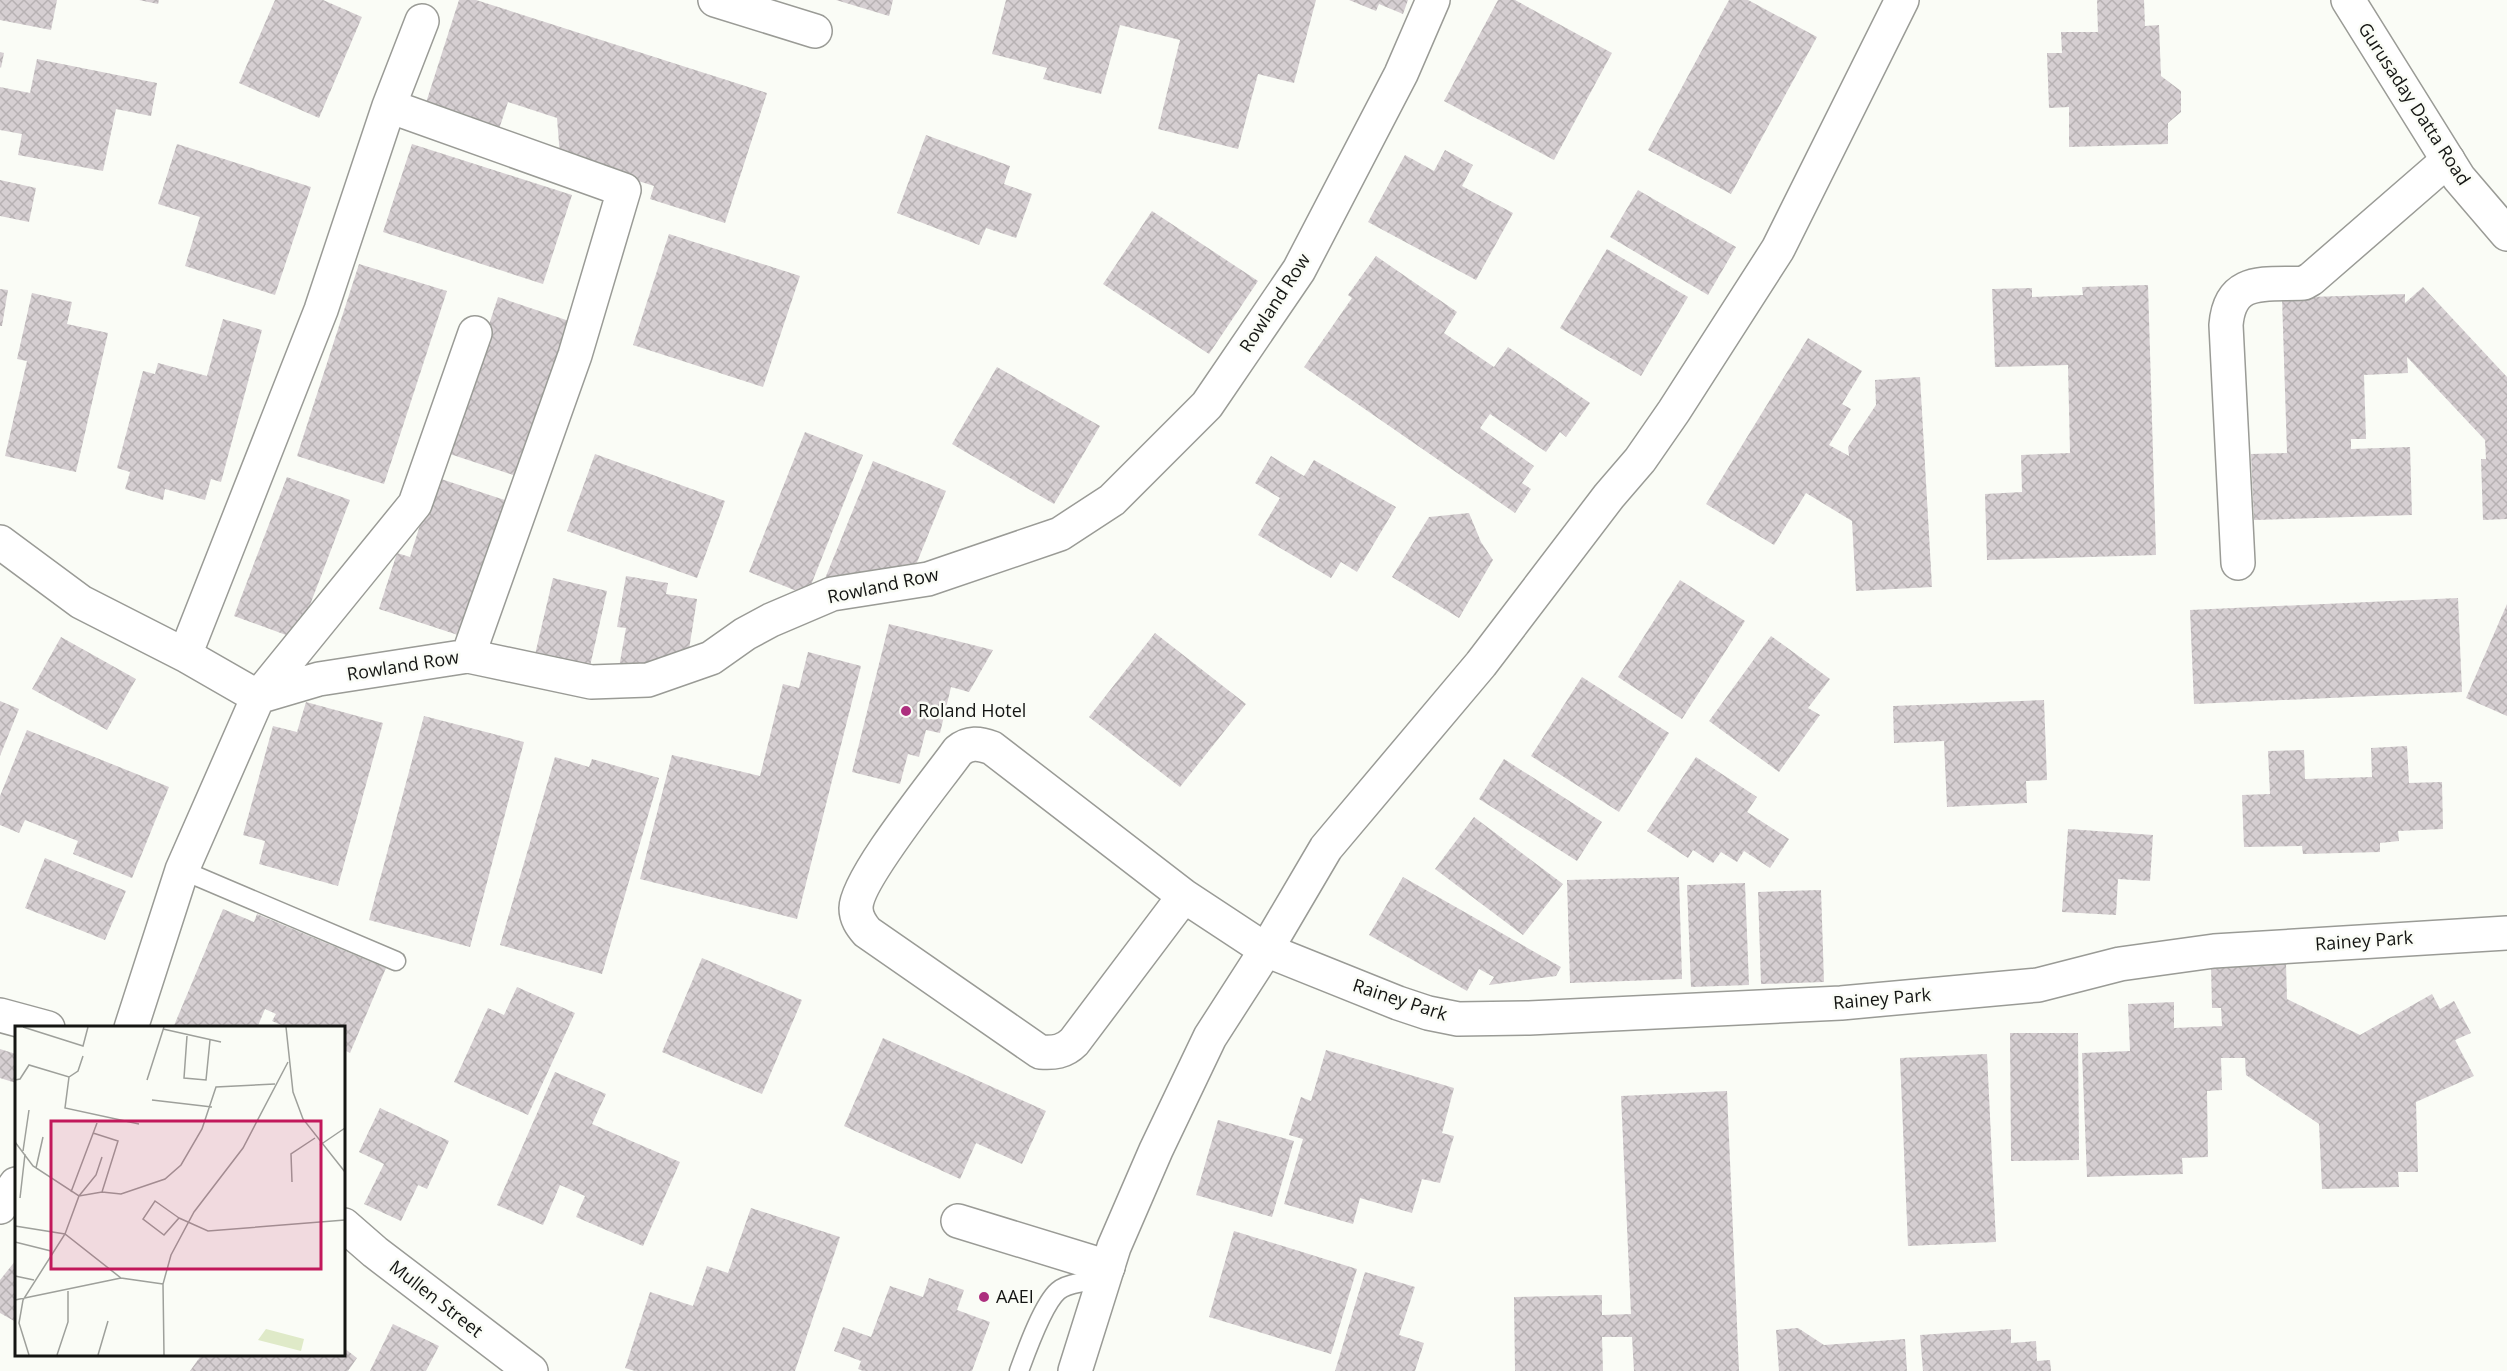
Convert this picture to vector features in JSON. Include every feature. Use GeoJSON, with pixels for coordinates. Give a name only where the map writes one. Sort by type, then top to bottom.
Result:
{"type":"FeatureCollection","features":[{"type":"Feature","properties":{"kind":"street"},"geometry":{"type":"LineString","coordinates":[[715,0],[815,31]]}},
{"type":"Feature","properties":{"kind":"street","name":"Rowland Row"},"geometry":{"type":"LineString","coordinates":[[258,697],[319,679],[468,656],[591,682],[648,680],[711,658],[745,634],[771,620],[832,594],[928,579],[1060,534],[1112,500],[1207,405],[1299,270],[1401,74],[1433,0]]}},
{"type":"Feature","properties":{"kind":"street"},"geometry":{"type":"LineString","coordinates":[[1075,1371],[1106,1274],[1156,1150],[1210,1037],[1266,950],[1326,848],[1481,664],[1609,496],[1640,460],[1667,421],[1778,249],[1902,0]]}},
{"type":"Feature","properties":{"kind":"street","name":"Gurusaday Datta Road"},"geometry":{"type":"LineString","coordinates":[[2348,0],[2459,178],[2504,225]]}},
{"type":"Feature","properties":{"kind":"street"},"geometry":{"type":"LineString","coordinates":[[185,655],[321,310],[389,106],[422,21]]}},
{"type":"Feature","properties":{"kind":"street"},"geometry":{"type":"LineString","coordinates":[[389,106],[624,190],[575,355],[468,656]]}},
{"type":"Feature","properties":{"kind":"street"},"geometry":{"type":"LineString","coordinates":[[2238,563],[2227,309],[2236,294],[2248,287],[2304,283],[2311,279],[2448,160]]}},
{"type":"Feature","properties":{"kind":"street"},"geometry":{"type":"LineString","coordinates":[[132,1026],[182,870],[258,697],[415,504],[475,333]]}},
{"type":"Feature","properties":{"kind":"street"},"geometry":{"type":"LineString","coordinates":[[0,542],[81,602],[185,655],[258,697]]}},
{"type":"Feature","properties":{"kind":"street","name":"Rainey Park"},"geometry":{"type":"LineString","coordinates":[[1184,896],[1074,1042],[1067,1049],[1052,1053],[1040,1052],[867,932],[859,923],[856,907],[861,889],[877,862],[958,751],[966,744],[982,744],[992,748],[1184,896],[1266,950],[1428,1013],[1458,1019],[1529,1018],[1841,1003],[2038,985],[2120,964],[2214,951],[2507,933]]}},
{"type":"Feature","properties":{"kind":"street"},"geometry":{"type":"LineString","coordinates":[[0,1016],[40,1026]]}},
{"type":"Feature","properties":{"kind":"street"},"geometry":{"type":"LineString","coordinates":[[958,1221],[1106,1274]]}},
{"type":"Feature","properties":{"kind":"street","name":"Mullen Street"},"geometry":{"type":"LineString","coordinates":[[345,1226],[375,1252],[531,1371]]}},
{"type":"Feature","properties":{"kind":"lane"},"geometry":{"type":"LineString","coordinates":[[182,870],[396,961]]}},
{"type":"Feature","properties":{"kind":"lane"},"geometry":{"type":"LineString","coordinates":[[1019,1371],[1038,1324],[1059,1290],[1106,1274]]}},
{"type":"Feature","properties":{"kind":"building"},"geometry":{"type":"Polygon","coordinates":[[[0,0],[57,0],[51,30],[0,20],[0,0]]]}},
{"type":"Feature","properties":{"kind":"building"},"geometry":{"type":"Polygon","coordinates":[[[139,0],[159,0],[158,4],[139,0]]]}},
{"type":"Feature","properties":{"kind":"building"},"geometry":{"type":"Polygon","coordinates":[[[275,0],[323,0],[362,17],[319,118],[239,83],[275,0]]]}},
{"type":"Feature","properties":{"kind":"building"},"geometry":{"type":"Polygon","coordinates":[[[459,0],[476,0],[767,93],[725,223],[650,199],[654,186],[560,156],[557,118],[508,102],[497,135],[423,112],[459,0]]]}},
{"type":"Feature","properties":{"kind":"building"},"geometry":{"type":"Polygon","coordinates":[[[836,0],[893,0],[889,16],[836,0]]]}},
{"type":"Feature","properties":{"kind":"building"},"geometry":{"type":"Polygon","coordinates":[[[1006,0],[1316,0],[1294,83],[1258,74],[1238,149],[1158,129],[1180,40],[1120,25],[1101,94],[1043,79],[1047,68],[992,54],[1006,0]]]}},
{"type":"Feature","properties":{"kind":"building"},"geometry":{"type":"Polygon","coordinates":[[[1349,0],[1408,0],[1403,14],[1379,4],[1376,11],[1349,0]]]}},
{"type":"Feature","properties":{"kind":"building"},"geometry":{"type":"Polygon","coordinates":[[[1498,0],[1515,0],[1612,53],[1554,160],[1444,101],[1498,0]]]}},
{"type":"Feature","properties":{"kind":"building"},"geometry":{"type":"Polygon","coordinates":[[[1729,0],[1748,0],[1817,37],[1731,194],[1648,150],[1729,0]]]}},
{"type":"Feature","properties":{"kind":"building"},"geometry":{"type":"Polygon","coordinates":[[[2097,0],[2144,0],[2145,26],[2159,25],[2161,76],[2181,91],[2181,112],[2168,123],[2168,144],[2069,147],[2069,107],[2049,108],[2047,53],[2062,53],[2061,32],[2098,32],[2097,0]]]}},
{"type":"Feature","properties":{"kind":"building"},"geometry":{"type":"Polygon","coordinates":[[[0,52],[4,53],[1,68],[0,67],[0,52]]]}},
{"type":"Feature","properties":{"kind":"building"},"geometry":{"type":"Polygon","coordinates":[[[37,59],[157,83],[151,116],[116,109],[103,171],[18,155],[22,134],[0,130],[0,87],[30,93],[37,59]]]}},
{"type":"Feature","properties":{"kind":"building"},"geometry":{"type":"Polygon","coordinates":[[[926,135],[1010,166],[1004,184],[1032,194],[1016,238],[986,228],[979,245],[897,213],[926,135]]]}},
{"type":"Feature","properties":{"kind":"building"},"geometry":{"type":"Polygon","coordinates":[[[177,144],[311,187],[275,295],[185,266],[200,217],[158,204],[177,144]]]}},
{"type":"Feature","properties":{"kind":"building"},"geometry":{"type":"Polygon","coordinates":[[[412,144],[572,195],[543,284],[383,232],[412,144]]]}},
{"type":"Feature","properties":{"kind":"building"},"geometry":{"type":"Polygon","coordinates":[[[1445,150],[1473,165],[1462,186],[1513,213],[1476,280],[1368,222],[1405,155],[1434,171],[1445,150]]]}},
{"type":"Feature","properties":{"kind":"building"},"geometry":{"type":"Polygon","coordinates":[[[0,180],[36,188],[29,222],[0,216],[0,180]]]}},
{"type":"Feature","properties":{"kind":"building"},"geometry":{"type":"Polygon","coordinates":[[[1638,190],[1736,247],[1708,295],[1610,237],[1638,190]]]}},
{"type":"Feature","properties":{"kind":"building"},"geometry":{"type":"Polygon","coordinates":[[[1152,211],[1258,281],[1209,354],[1103,284],[1152,211]]]}},
{"type":"Feature","properties":{"kind":"building"},"geometry":{"type":"Polygon","coordinates":[[[669,234],[800,276],[763,387],[633,345],[669,234]]]}},
{"type":"Feature","properties":{"kind":"building"},"geometry":{"type":"Polygon","coordinates":[[[1607,249],[1688,297],[1641,376],[1560,328],[1607,249]]]}},
{"type":"Feature","properties":{"kind":"building"},"geometry":{"type":"Polygon","coordinates":[[[1376,256],[1457,312],[1444,333],[1494,367],[1508,347],[1590,403],[1566,437],[1560,432],[1546,452],[1490,414],[1480,428],[1534,466],[1522,483],[1531,489],[1515,513],[1304,367],[1352,298],[1348,295],[1376,256]]]}},
{"type":"Feature","properties":{"kind":"building"},"geometry":{"type":"Polygon","coordinates":[[[359,264],[447,291],[384,484],[297,456],[359,264]]]}},
{"type":"Feature","properties":{"kind":"building"},"geometry":{"type":"Polygon","coordinates":[[[2148,285],[2156,555],[1987,560],[1985,494],[2022,492],[2021,455],[2070,453],[2068,365],[1995,367],[1992,289],[2032,288],[2032,297],[2083,295],[2082,287],[2148,285]]]}},
{"type":"Feature","properties":{"kind":"building"},"geometry":{"type":"Polygon","coordinates":[[[2423,287],[2507,377],[2507,519],[2483,520],[2481,459],[2486,459],[2485,440],[2407,357],[2408,373],[2364,375],[2366,439],[2351,439],[2351,449],[2410,447],[2412,515],[2254,520],[2251,454],[2287,453],[2282,298],[2405,294],[2405,303],[2423,287]]]}},
{"type":"Feature","properties":{"kind":"building"},"geometry":{"type":"Polygon","coordinates":[[[0,289],[8,290],[2,326],[0,326],[0,289]]]}},
{"type":"Feature","properties":{"kind":"building"},"geometry":{"type":"Polygon","coordinates":[[[32,293],[72,302],[67,324],[108,333],[76,472],[5,456],[27,361],[17,359],[32,293]]]}},
{"type":"Feature","properties":{"kind":"building"},"geometry":{"type":"Polygon","coordinates":[[[498,297],[575,323],[525,479],[447,453],[498,297]]]}},
{"type":"Feature","properties":{"kind":"building"},"geometry":{"type":"Polygon","coordinates":[[[223,319],[262,330],[221,482],[211,479],[205,500],[165,489],[163,500],[125,489],[130,472],[117,468],[143,371],[155,374],[158,363],[207,376],[223,319]]]}},
{"type":"Feature","properties":{"kind":"building"},"geometry":{"type":"Polygon","coordinates":[[[1808,338],[1862,371],[1842,404],[1851,409],[1829,445],[1849,456],[1848,447],[1876,405],[1875,380],[1920,377],[1932,587],[1856,591],[1852,521],[1806,493],[1774,545],[1706,504],[1808,338]]]}},
{"type":"Feature","properties":{"kind":"building"},"geometry":{"type":"Polygon","coordinates":[[[997,367],[1100,426],[1054,504],[952,444],[997,367]]]}},
{"type":"Feature","properties":{"kind":"building"},"geometry":{"type":"Polygon","coordinates":[[[805,432],[863,455],[807,595],[749,572],[805,432]]]}},
{"type":"Feature","properties":{"kind":"building"},"geometry":{"type":"Polygon","coordinates":[[[595,454],[725,501],[697,578],[567,531],[595,454]]]}},
{"type":"Feature","properties":{"kind":"building"},"geometry":{"type":"Polygon","coordinates":[[[1271,456],[1304,476],[1314,460],[1396,507],[1357,572],[1341,562],[1331,578],[1258,535],[1280,498],[1255,483],[1271,456]]]}},
{"type":"Feature","properties":{"kind":"building"},"geometry":{"type":"Polygon","coordinates":[[[873,461],[946,491],[911,577],[824,581],[873,461]]]}},
{"type":"Feature","properties":{"kind":"building"},"geometry":{"type":"Polygon","coordinates":[[[287,477],[350,500],[297,639],[234,616],[287,477]]]}},
{"type":"Feature","properties":{"kind":"building"},"geometry":{"type":"Polygon","coordinates":[[[435,477],[514,503],[470,639],[379,609],[397,553],[410,557],[435,477]]]}},
{"type":"Feature","properties":{"kind":"building"},"geometry":{"type":"Polygon","coordinates":[[[1469,513],[1481,542],[1493,560],[1459,618],[1392,577],[1429,517],[1469,513]]]}},
{"type":"Feature","properties":{"kind":"building"},"geometry":{"type":"Polygon","coordinates":[[[626,576],[668,583],[666,594],[697,599],[687,662],[618,673],[626,628],[617,627],[626,576]]]}},
{"type":"Feature","properties":{"kind":"building"},"geometry":{"type":"Polygon","coordinates":[[[553,578],[607,591],[588,675],[533,663],[553,578]]]}},
{"type":"Feature","properties":{"kind":"building"},"geometry":{"type":"Polygon","coordinates":[[[1680,580],[1745,621],[1682,719],[1618,677],[1680,580]]]}},
{"type":"Feature","properties":{"kind":"building"},"geometry":{"type":"Polygon","coordinates":[[[2458,598],[2462,692],[2194,704],[2190,610],[2458,598]]]}},
{"type":"Feature","properties":{"kind":"building"},"geometry":{"type":"Polygon","coordinates":[[[2507,604],[2507,716],[2466,698],[2507,604]]]}},
{"type":"Feature","properties":{"kind":"building","name":"Roland Hotel"},"geometry":{"type":"Polygon","coordinates":[[[889,624],[993,650],[969,692],[951,687],[940,733],[926,730],[919,757],[908,754],[900,784],[852,772],[889,624]]]}},
{"type":"Feature","properties":{"kind":"building"},"geometry":{"type":"Polygon","coordinates":[[[1155,633],[1246,704],[1180,787],[1089,717],[1155,633]]]}},
{"type":"Feature","properties":{"kind":"building"},"geometry":{"type":"Polygon","coordinates":[[[1771,636],[1830,679],[1808,708],[1820,715],[1779,772],[1709,721],[1771,636]]]}},
{"type":"Feature","properties":{"kind":"building"},"geometry":{"type":"Polygon","coordinates":[[[61,637],[136,679],[107,730],[32,689],[61,637]]]}},
{"type":"Feature","properties":{"kind":"building"},"geometry":{"type":"Polygon","coordinates":[[[808,652],[861,666],[797,919],[640,879],[672,755],[760,776],[783,684],[799,688],[808,652]]]}},
{"type":"Feature","properties":{"kind":"building"},"geometry":{"type":"Polygon","coordinates":[[[1582,677],[1669,733],[1619,812],[1531,756],[1582,677]]]}},
{"type":"Feature","properties":{"kind":"building"},"geometry":{"type":"Polygon","coordinates":[[[2044,700],[2047,780],[2026,781],[2027,803],[1947,807],[1944,741],[1894,743],[1893,706],[2044,700]]]}},
{"type":"Feature","properties":{"kind":"building"},"geometry":{"type":"Polygon","coordinates":[[[0,701],[19,709],[0,756],[0,701]]]}},
{"type":"Feature","properties":{"kind":"building"},"geometry":{"type":"Polygon","coordinates":[[[306,702],[383,723],[338,886],[259,864],[265,841],[243,835],[273,726],[297,732],[306,702]]]}},
{"type":"Feature","properties":{"kind":"building"},"geometry":{"type":"Polygon","coordinates":[[[424,716],[524,742],[470,947],[369,920],[424,716]]]}},
{"type":"Feature","properties":{"kind":"building"},"geometry":{"type":"Polygon","coordinates":[[[27,730],[169,787],[132,878],[73,854],[78,841],[25,820],[19,833],[0,825],[0,796],[27,730]]]}},
{"type":"Feature","properties":{"kind":"building"},"geometry":{"type":"Polygon","coordinates":[[[2407,746],[2409,783],[2442,782],[2443,829],[2398,831],[2399,841],[2380,843],[2380,852],[2303,854],[2302,846],[2244,847],[2242,795],[2270,794],[2268,751],[2304,750],[2305,779],[2372,777],[2371,748],[2407,746]]]}},
{"type":"Feature","properties":{"kind":"building"},"geometry":{"type":"Polygon","coordinates":[[[555,757],[589,767],[592,759],[659,778],[602,974],[500,945],[555,757]]]}},
{"type":"Feature","properties":{"kind":"building"},"geometry":{"type":"Polygon","coordinates":[[[1696,757],[1757,797],[1747,812],[1789,839],[1770,868],[1744,851],[1737,862],[1721,852],[1713,863],[1693,850],[1688,858],[1647,831],[1696,757]]]}},
{"type":"Feature","properties":{"kind":"building"},"geometry":{"type":"Polygon","coordinates":[[[1504,759],[1602,822],[1577,861],[1479,799],[1504,759]]]}},
{"type":"Feature","properties":{"kind":"building"},"geometry":{"type":"Polygon","coordinates":[[[1474,817],[1563,884],[1523,935],[1435,869],[1474,817]]]}},
{"type":"Feature","properties":{"kind":"building"},"geometry":{"type":"Polygon","coordinates":[[[2068,829],[2153,835],[2150,881],[2118,879],[2116,915],[2062,912],[2068,829]]]}},
{"type":"Feature","properties":{"kind":"building"},"geometry":{"type":"Polygon","coordinates":[[[45,858],[126,891],[105,940],[25,908],[45,858]]]}},
{"type":"Feature","properties":{"kind":"building"},"geometry":{"type":"Polygon","coordinates":[[[1403,877],[1561,967],[1556,976],[1489,985],[1494,977],[1479,969],[1467,991],[1369,935],[1403,877]]]}},
{"type":"Feature","properties":{"kind":"building"},"geometry":{"type":"Polygon","coordinates":[[[1679,877],[1682,979],[1570,983],[1567,880],[1679,877]]]}},
{"type":"Feature","properties":{"kind":"building"},"geometry":{"type":"Polygon","coordinates":[[[1745,883],[1749,985],[1691,987],[1687,885],[1745,883]]]}},
{"type":"Feature","properties":{"kind":"building"},"geometry":{"type":"Polygon","coordinates":[[[1821,890],[1824,982],[1761,984],[1758,892],[1821,890]]]}},
{"type":"Feature","properties":{"kind":"building"},"geometry":{"type":"Polygon","coordinates":[[[223,909],[254,922],[257,914],[386,968],[350,1053],[345,1050],[345,1026],[283,1026],[272,1021],[276,1014],[265,1009],[258,1026],[174,1026],[223,909]]]}},
{"type":"Feature","properties":{"kind":"building"},"geometry":{"type":"Polygon","coordinates":[[[702,958],[802,1000],[762,1094],[662,1052],[702,958]]]}},
{"type":"Feature","properties":{"kind":"building"},"geometry":{"type":"Polygon","coordinates":[[[2286,964],[2287,999],[2360,1035],[2432,994],[2440,1009],[2454,1001],[2471,1033],[2455,1040],[2474,1076],[2416,1102],[2418,1172],[2398,1172],[2399,1187],[2322,1189],[2319,1124],[2246,1075],[2245,1058],[2221,1058],[2222,1090],[2207,1091],[2208,1157],[2182,1158],[2183,1174],[2087,1177],[2082,1053],[2130,1051],[2128,1004],[2174,1002],[2174,1028],[2222,1026],[2221,1008],[2212,1008],[2211,966],[2286,964]]]}},
{"type":"Feature","properties":{"kind":"building"},"geometry":{"type":"Polygon","coordinates":[[[517,987],[575,1013],[528,1115],[454,1082],[488,1008],[504,1015],[517,987]]]}},
{"type":"Feature","properties":{"kind":"building"},"geometry":{"type":"Polygon","coordinates":[[[2010,1033],[2078,1033],[2079,1160],[2011,1161],[2010,1033]]]}},
{"type":"Feature","properties":{"kind":"building"},"geometry":{"type":"Polygon","coordinates":[[[883,1038],[1046,1111],[1022,1164],[976,1143],[960,1179],[844,1126],[883,1038]]]}},
{"type":"Feature","properties":{"kind":"building"},"geometry":{"type":"Polygon","coordinates":[[[0,1049],[15,1054],[15,1083],[0,1078],[0,1049]]]}},
{"type":"Feature","properties":{"kind":"building"},"geometry":{"type":"Polygon","coordinates":[[[1326,1050],[1454,1088],[1442,1133],[1454,1136],[1440,1183],[1422,1179],[1412,1213],[1360,1198],[1353,1224],[1284,1204],[1303,1139],[1289,1135],[1301,1097],[1311,1101],[1326,1050]]]}},
{"type":"Feature","properties":{"kind":"building"},"geometry":{"type":"Polygon","coordinates":[[[1987,1054],[1996,1242],[1908,1246],[1900,1058],[1987,1054]]]}},
{"type":"Feature","properties":{"kind":"building"},"geometry":{"type":"Polygon","coordinates":[[[555,1072],[606,1094],[592,1124],[680,1162],[643,1246],[576,1217],[585,1196],[560,1185],[543,1225],[497,1205],[555,1072]]]}},
{"type":"Feature","properties":{"kind":"building"},"geometry":{"type":"Polygon","coordinates":[[[1727,1091],[1739,1371],[1634,1371],[1632,1337],[1602,1337],[1603,1371],[1515,1371],[1514,1297],[1602,1295],[1602,1315],[1631,1314],[1621,1096],[1727,1091]]]}},
{"type":"Feature","properties":{"kind":"building"},"geometry":{"type":"Polygon","coordinates":[[[380,1108],[449,1141],[427,1189],[418,1185],[401,1221],[364,1204],[384,1164],[359,1152],[380,1108]]]}},
{"type":"Feature","properties":{"kind":"building"},"geometry":{"type":"Polygon","coordinates":[[[1218,1120],[1294,1141],[1272,1217],[1196,1195],[1218,1120]]]}},
{"type":"Feature","properties":{"kind":"building"},"geometry":{"type":"Polygon","coordinates":[[[751,1208],[840,1237],[795,1371],[635,1371],[625,1368],[650,1292],[693,1306],[707,1266],[728,1273],[751,1208]]]}},
{"type":"Feature","properties":{"kind":"building"},"geometry":{"type":"Polygon","coordinates":[[[1234,1231],[1357,1269],[1331,1354],[1209,1317],[1234,1231]]]}},
{"type":"Feature","properties":{"kind":"building"},"geometry":{"type":"Polygon","coordinates":[[[15,1261],[15,1321],[0,1313],[0,1280],[15,1261]]]}},
{"type":"Feature","properties":{"kind":"building"},"geometry":{"type":"Polygon","coordinates":[[[1365,1272],[1415,1287],[1399,1335],[1424,1343],[1415,1371],[1335,1371],[1365,1272]]]}},
{"type":"Feature","properties":{"kind":"building"},"geometry":{"type":"Polygon","coordinates":[[[929,1278],[964,1290],[957,1310],[990,1322],[972,1371],[863,1371],[858,1369],[861,1361],[834,1351],[843,1327],[871,1337],[890,1286],[923,1297],[929,1278]]]}},
{"type":"Feature","properties":{"kind":"building"},"geometry":{"type":"Polygon","coordinates":[[[393,1324],[439,1346],[426,1371],[370,1371],[393,1324]]]}},
{"type":"Feature","properties":{"kind":"building"},"geometry":{"type":"Polygon","coordinates":[[[1798,1328],[1824,1345],[1905,1339],[1907,1371],[1779,1371],[1776,1330],[1798,1328]]]}},
{"type":"Feature","properties":{"kind":"building"},"geometry":{"type":"Polygon","coordinates":[[[2011,1329],[2011,1343],[2036,1341],[2037,1361],[2050,1360],[2051,1371],[1923,1371],[1920,1335],[2011,1329]]]}},
{"type":"Feature","properties":{"kind":"building"},"geometry":{"type":"Polygon","coordinates":[[[345,1349],[357,1358],[348,1371],[190,1371],[201,1356],[345,1356],[345,1349]]]}},
{"type":"Feature","properties":{"kind":"place","name":"Roland Hotel"},"geometry":{"type":"Point","coordinates":[906,711]}},
{"type":"Feature","properties":{"kind":"place","name":"AAEI"},"geometry":{"type":"Point","coordinates":[984,1297]}}]}
